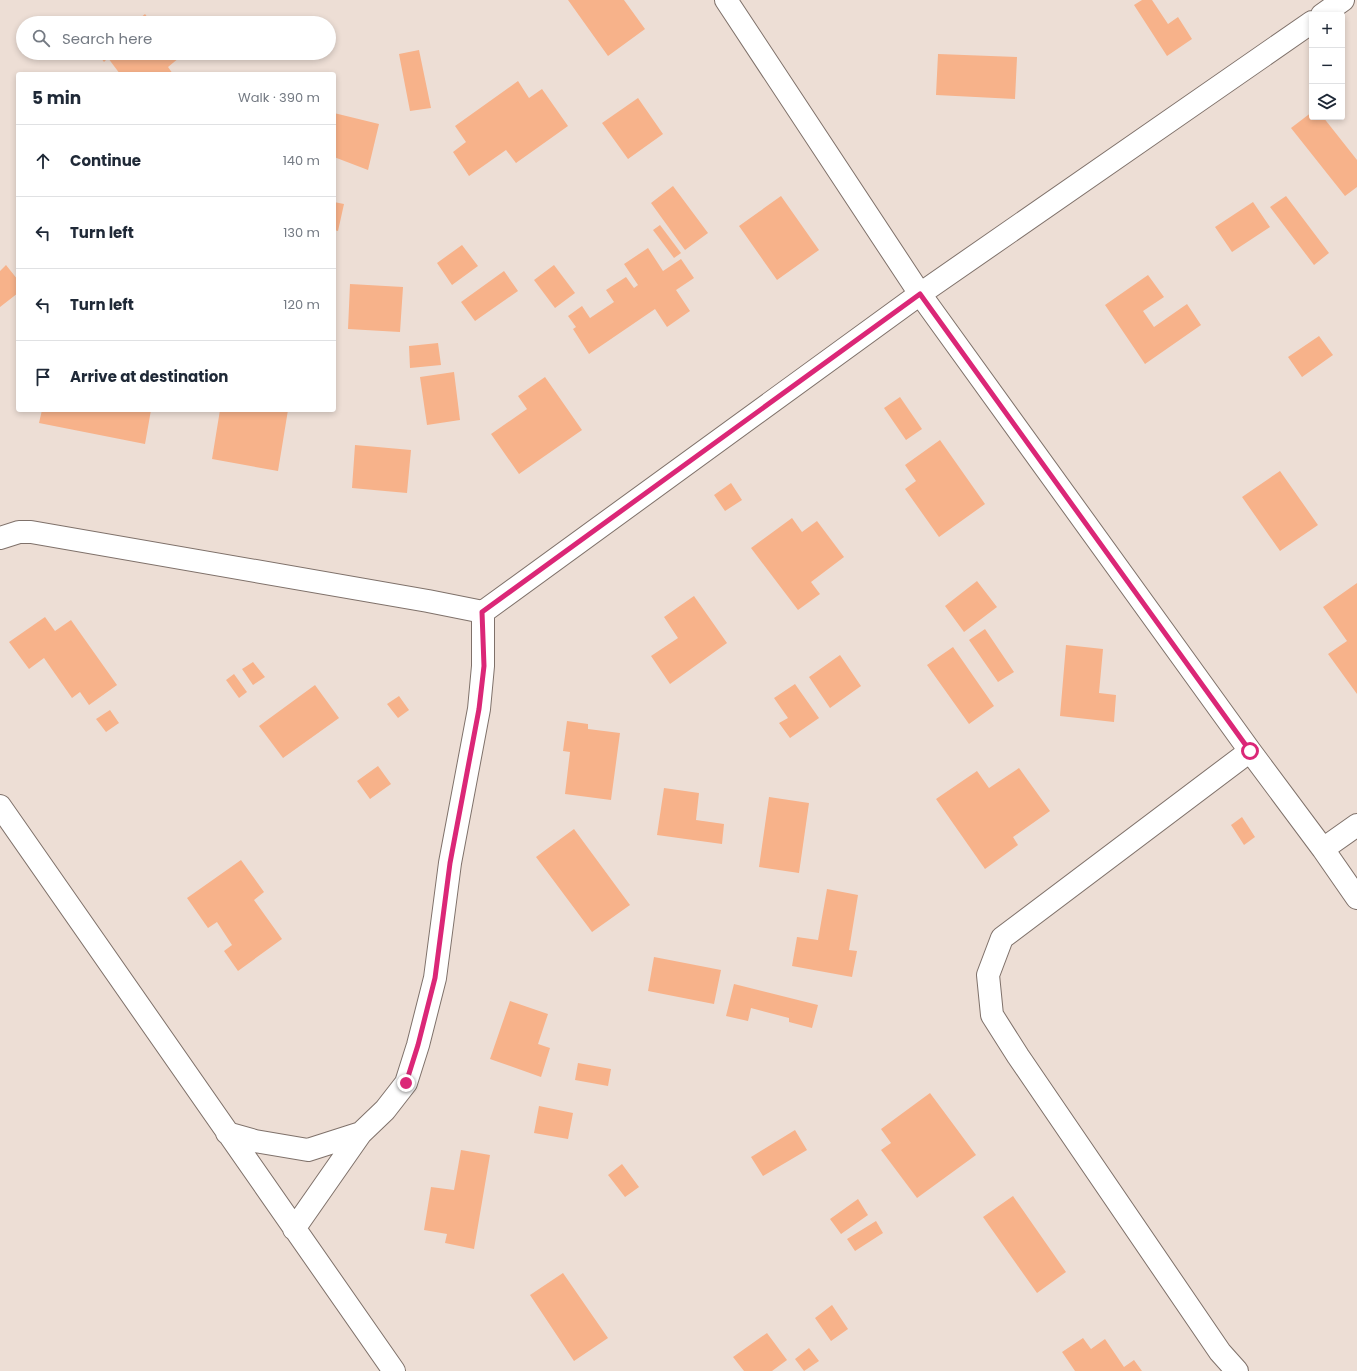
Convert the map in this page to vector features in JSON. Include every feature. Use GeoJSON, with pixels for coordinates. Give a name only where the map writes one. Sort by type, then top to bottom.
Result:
{"type":"FeatureCollection","features":[{"type":"Feature","properties":{"kind":"street"},"geometry":{"type":"LineString","coordinates":[[726,0],[920,294],[1357,898]]}},
{"type":"Feature","properties":{"kind":"street"},"geometry":{"type":"LineString","coordinates":[[1326,12],[1343,0]]}},
{"type":"Feature","properties":{"kind":"street"},"geometry":{"type":"LineString","coordinates":[[0,538],[19,532],[31,532],[428,601],[482,612],[920,294],[1309,24]]}},
{"type":"Feature","properties":{"kind":"street"},"geometry":{"type":"LineString","coordinates":[[294,1229],[361,1133],[385,1110],[406,1083],[418,1045],[435,978],[450,863],[479,709],[484,666],[482,612]]}},
{"type":"Feature","properties":{"kind":"street"},"geometry":{"type":"LineString","coordinates":[[1238,1371],[1220,1352],[1014,1050],[992,1015],[988,975],[1002,938],[1250,751]]}},
{"type":"Feature","properties":{"kind":"street"},"geometry":{"type":"LineString","coordinates":[[0,806],[394,1371]]}},
{"type":"Feature","properties":{"kind":"street"},"geometry":{"type":"LineString","coordinates":[[1323,849],[1357,825]]}},
{"type":"Feature","properties":{"kind":"street"},"geometry":{"type":"LineString","coordinates":[[227,1133],[255,1141],[308,1150],[361,1133]]}},
{"type":"Feature","properties":{"kind":"building"},"geometry":{"type":"Polygon","coordinates":[[[568,0],[624,0],[645,29],[608,56],[568,0]]]}},
{"type":"Feature","properties":{"kind":"building"},"geometry":{"type":"Polygon","coordinates":[[[1142,0],[1152,0],[1168,24],[1178,17],[1192,39],[1167,56],[1134,5],[1142,0]]]}},
{"type":"Feature","properties":{"kind":"building"},"geometry":{"type":"Polygon","coordinates":[[[419,50],[431,108],[410,111],[399,54],[419,50]]]}},
{"type":"Feature","properties":{"kind":"building"},"geometry":{"type":"Polygon","coordinates":[[[938,54],[1017,57],[1015,99],[936,95],[938,54]]]}},
{"type":"Feature","properties":{"kind":"building"},"geometry":{"type":"Polygon","coordinates":[[[110,60],[177,60],[168,67],[172,72],[118,72],[110,60]]]}},
{"type":"Feature","properties":{"kind":"building"},"geometry":{"type":"Polygon","coordinates":[[[518,81],[529,98],[542,89],[568,126],[516,163],[506,150],[469,176],[453,152],[466,142],[455,126],[518,81]]]}},
{"type":"Feature","properties":{"kind":"building"},"geometry":{"type":"Polygon","coordinates":[[[638,98],[663,134],[628,159],[602,123],[638,98]]]}},
{"type":"Feature","properties":{"kind":"building"},"geometry":{"type":"Polygon","coordinates":[[[336,113],[379,124],[368,170],[336,158],[336,113]]]}},
{"type":"Feature","properties":{"kind":"building"},"geometry":{"type":"Polygon","coordinates":[[[1309,114],[1309,120],[1325,120],[1357,160],[1357,187],[1345,196],[1291,128],[1309,114]]]}},
{"type":"Feature","properties":{"kind":"building"},"geometry":{"type":"Polygon","coordinates":[[[673,186],[708,233],[685,250],[651,203],[673,186]]]}},
{"type":"Feature","properties":{"kind":"building"},"geometry":{"type":"Polygon","coordinates":[[[781,196],[819,250],[777,280],[739,226],[781,196]]]}},
{"type":"Feature","properties":{"kind":"building"},"geometry":{"type":"Polygon","coordinates":[[[1286,196],[1329,253],[1314,265],[1270,207],[1286,196]]]}},
{"type":"Feature","properties":{"kind":"building"},"geometry":{"type":"Polygon","coordinates":[[[336,202],[344,204],[338,231],[336,230],[336,202]]]}},
{"type":"Feature","properties":{"kind":"building"},"geometry":{"type":"Polygon","coordinates":[[[1253,202],[1270,227],[1232,252],[1215,227],[1253,202]]]}},
{"type":"Feature","properties":{"kind":"building"},"geometry":{"type":"Polygon","coordinates":[[[660,225],[681,253],[674,258],[653,230],[660,225]]]}},
{"type":"Feature","properties":{"kind":"building"},"geometry":{"type":"Polygon","coordinates":[[[462,245],[478,266],[452,285],[437,263],[462,245]]]}},
{"type":"Feature","properties":{"kind":"building"},"geometry":{"type":"Polygon","coordinates":[[[648,248],[663,271],[681,259],[694,278],[676,290],[690,311],[667,327],[655,309],[589,354],[573,329],[576,327],[568,316],[582,306],[590,318],[614,302],[606,290],[626,277],[634,288],[638,285],[624,264],[648,248]]]}},
{"type":"Feature","properties":{"kind":"building"},"geometry":{"type":"Polygon","coordinates":[[[6,265],[16,278],[16,295],[0,307],[0,271],[6,265]]]}},
{"type":"Feature","properties":{"kind":"building"},"geometry":{"type":"Polygon","coordinates":[[[554,265],[575,293],[555,308],[534,280],[554,265]]]}},
{"type":"Feature","properties":{"kind":"building"},"geometry":{"type":"Polygon","coordinates":[[[504,271],[518,291],[475,321],[461,302],[504,271]]]}},
{"type":"Feature","properties":{"kind":"building"},"geometry":{"type":"Polygon","coordinates":[[[1148,275],[1164,297],[1143,311],[1154,327],[1187,304],[1201,325],[1145,364],[1105,305],[1148,275]]]}},
{"type":"Feature","properties":{"kind":"building"},"geometry":{"type":"Polygon","coordinates":[[[350,284],[403,287],[400,332],[348,329],[350,284]]]}},
{"type":"Feature","properties":{"kind":"building"},"geometry":{"type":"Polygon","coordinates":[[[1319,336],[1333,355],[1302,377],[1288,357],[1319,336]]]}},
{"type":"Feature","properties":{"kind":"building"},"geometry":{"type":"Polygon","coordinates":[[[438,343],[441,365],[410,368],[409,346],[438,343]]]}},
{"type":"Feature","properties":{"kind":"building"},"geometry":{"type":"Polygon","coordinates":[[[454,372],[460,420],[427,425],[420,377],[454,372]]]}},
{"type":"Feature","properties":{"kind":"building"},"geometry":{"type":"Polygon","coordinates":[[[545,377],[582,430],[519,474],[491,434],[527,409],[518,396],[545,377]]]}},
{"type":"Feature","properties":{"kind":"building"},"geometry":{"type":"Polygon","coordinates":[[[900,397],[922,429],[906,440],[884,408],[900,397]]]}},
{"type":"Feature","properties":{"kind":"building"},"geometry":{"type":"Polygon","coordinates":[[[42,412],[151,412],[145,444],[39,423],[42,412]]]}},
{"type":"Feature","properties":{"kind":"building"},"geometry":{"type":"Polygon","coordinates":[[[220,412],[288,412],[278,471],[212,459],[220,412]]]}},
{"type":"Feature","properties":{"kind":"building"},"geometry":{"type":"Polygon","coordinates":[[[940,440],[985,504],[939,537],[905,489],[916,481],[905,465],[940,440]]]}},
{"type":"Feature","properties":{"kind":"building"},"geometry":{"type":"Polygon","coordinates":[[[355,445],[411,450],[407,493],[352,488],[355,445]]]}},
{"type":"Feature","properties":{"kind":"building"},"geometry":{"type":"Polygon","coordinates":[[[1280,471],[1318,525],[1280,551],[1242,497],[1280,471]]]}},
{"type":"Feature","properties":{"kind":"building"},"geometry":{"type":"Polygon","coordinates":[[[731,483],[742,500],[725,511],[714,495],[731,483]]]}},
{"type":"Feature","properties":{"kind":"building"},"geometry":{"type":"Polygon","coordinates":[[[792,518],[802,532],[817,521],[844,557],[811,582],[820,594],[798,610],[751,548],[792,518]]]}},
{"type":"Feature","properties":{"kind":"building"},"geometry":{"type":"Polygon","coordinates":[[[977,581],[997,607],[964,632],[945,606],[977,581]]]}},
{"type":"Feature","properties":{"kind":"building"},"geometry":{"type":"Polygon","coordinates":[[[1357,583],[1357,694],[1328,654],[1347,641],[1323,607],[1357,583]]]}},
{"type":"Feature","properties":{"kind":"building"},"geometry":{"type":"Polygon","coordinates":[[[694,596],[727,643],[670,684],[651,656],[678,638],[664,617],[694,596]]]}},
{"type":"Feature","properties":{"kind":"building"},"geometry":{"type":"Polygon","coordinates":[[[45,617],[55,631],[71,620],[117,685],[89,705],[80,692],[72,698],[44,658],[29,669],[9,642],[45,617]]]}},
{"type":"Feature","properties":{"kind":"building"},"geometry":{"type":"Polygon","coordinates":[[[985,629],[1014,672],[998,682],[969,640],[985,629]]]}},
{"type":"Feature","properties":{"kind":"building"},"geometry":{"type":"Polygon","coordinates":[[[1066,645],[1103,649],[1099,693],[1116,695],[1114,722],[1060,716],[1066,645]]]}},
{"type":"Feature","properties":{"kind":"building"},"geometry":{"type":"Polygon","coordinates":[[[953,647],[994,706],[969,724],[927,665],[953,647]]]}},
{"type":"Feature","properties":{"kind":"building"},"geometry":{"type":"Polygon","coordinates":[[[840,655],[861,686],[830,708],[809,677],[840,655]]]}},
{"type":"Feature","properties":{"kind":"building"},"geometry":{"type":"Polygon","coordinates":[[[253,662],[265,677],[253,685],[242,669],[253,662]]]}},
{"type":"Feature","properties":{"kind":"building"},"geometry":{"type":"Polygon","coordinates":[[[234,674],[247,692],[239,698],[226,680],[234,674]]]}},
{"type":"Feature","properties":{"kind":"building"},"geometry":{"type":"Polygon","coordinates":[[[795,684],[819,718],[790,738],[779,723],[788,718],[774,698],[795,684]]]}},
{"type":"Feature","properties":{"kind":"building"},"geometry":{"type":"Polygon","coordinates":[[[315,685],[339,718],[283,758],[259,726],[315,685]]]}},
{"type":"Feature","properties":{"kind":"building"},"geometry":{"type":"Polygon","coordinates":[[[399,696],[409,710],[398,718],[387,704],[399,696]]]}},
{"type":"Feature","properties":{"kind":"building"},"geometry":{"type":"Polygon","coordinates":[[[110,710],[119,723],[106,732],[96,719],[110,710]]]}},
{"type":"Feature","properties":{"kind":"building"},"geometry":{"type":"Polygon","coordinates":[[[567,721],[588,724],[588,729],[620,733],[611,800],[565,794],[570,752],[563,751],[567,721]]]}},
{"type":"Feature","properties":{"kind":"building"},"geometry":{"type":"Polygon","coordinates":[[[378,766],[391,784],[370,799],[357,781],[378,766]]]}},
{"type":"Feature","properties":{"kind":"building"},"geometry":{"type":"Polygon","coordinates":[[[1019,768],[1050,811],[1013,837],[1018,845],[985,869],[936,799],[977,771],[989,788],[1019,768]]]}},
{"type":"Feature","properties":{"kind":"building"},"geometry":{"type":"Polygon","coordinates":[[[664,788],[699,793],[696,820],[724,824],[722,844],[657,835],[664,788]]]}},
{"type":"Feature","properties":{"kind":"building"},"geometry":{"type":"Polygon","coordinates":[[[769,797],[809,803],[799,873],[759,867],[769,797]]]}},
{"type":"Feature","properties":{"kind":"building"},"geometry":{"type":"Polygon","coordinates":[[[1242,817],[1255,837],[1244,845],[1231,825],[1242,817]]]}},
{"type":"Feature","properties":{"kind":"building"},"geometry":{"type":"Polygon","coordinates":[[[574,829],[630,905],[592,932],[536,857],[574,829]]]}},
{"type":"Feature","properties":{"kind":"building"},"geometry":{"type":"Polygon","coordinates":[[[241,860],[264,892],[254,900],[282,939],[238,971],[224,951],[232,945],[217,922],[208,928],[187,898],[241,860]]]}},
{"type":"Feature","properties":{"kind":"building"},"geometry":{"type":"Polygon","coordinates":[[[827,889],[858,895],[849,950],[857,951],[852,977],[792,966],[797,937],[818,940],[827,889]]]}},
{"type":"Feature","properties":{"kind":"building"},"geometry":{"type":"Polygon","coordinates":[[[654,957],[721,970],[714,1004],[648,991],[654,957]]]}},
{"type":"Feature","properties":{"kind":"building"},"geometry":{"type":"Polygon","coordinates":[[[734,984],[818,1005],[812,1028],[789,1022],[789,1018],[751,1008],[748,1021],[726,1016],[734,984]]]}},
{"type":"Feature","properties":{"kind":"building"},"geometry":{"type":"Polygon","coordinates":[[[510,1001],[548,1014],[538,1044],[550,1048],[541,1077],[490,1059],[510,1001]]]}},
{"type":"Feature","properties":{"kind":"building"},"geometry":{"type":"Polygon","coordinates":[[[578,1063],[611,1069],[608,1086],[575,1080],[578,1063]]]}},
{"type":"Feature","properties":{"kind":"building"},"geometry":{"type":"Polygon","coordinates":[[[930,1093],[976,1155],[917,1198],[881,1150],[891,1143],[881,1129],[930,1093]]]}},
{"type":"Feature","properties":{"kind":"building"},"geometry":{"type":"Polygon","coordinates":[[[539,1106],[573,1113],[568,1139],[534,1133],[539,1106]]]}},
{"type":"Feature","properties":{"kind":"building"},"geometry":{"type":"Polygon","coordinates":[[[795,1130],[807,1150],[763,1176],[751,1157],[795,1130]]]}},
{"type":"Feature","properties":{"kind":"building"},"geometry":{"type":"Polygon","coordinates":[[[461,1150],[490,1155],[474,1249],[445,1243],[447,1234],[424,1230],[431,1187],[454,1190],[461,1150]]]}},
{"type":"Feature","properties":{"kind":"building"},"geometry":{"type":"Polygon","coordinates":[[[622,1164],[639,1187],[625,1197],[608,1175],[622,1164]]]}},
{"type":"Feature","properties":{"kind":"building"},"geometry":{"type":"Polygon","coordinates":[[[1013,1196],[1066,1272],[1037,1293],[983,1217],[1013,1196]]]}},
{"type":"Feature","properties":{"kind":"building"},"geometry":{"type":"Polygon","coordinates":[[[858,1199],[868,1215],[841,1234],[830,1219],[858,1199]]]}},
{"type":"Feature","properties":{"kind":"building"},"geometry":{"type":"Polygon","coordinates":[[[876,1221],[883,1233],[855,1251],[847,1239],[876,1221]]]}},
{"type":"Feature","properties":{"kind":"building"},"geometry":{"type":"Polygon","coordinates":[[[563,1273],[608,1338],[574,1361],[530,1295],[563,1273]]]}},
{"type":"Feature","properties":{"kind":"building"},"geometry":{"type":"Polygon","coordinates":[[[832,1305],[848,1329],[831,1341],[815,1318],[832,1305]]]}},
{"type":"Feature","properties":{"kind":"building"},"geometry":{"type":"Polygon","coordinates":[[[767,1333],[787,1360],[772,1371],[744,1371],[733,1357],[767,1333]]]}},
{"type":"Feature","properties":{"kind":"building"},"geometry":{"type":"Polygon","coordinates":[[[1083,1338],[1091,1349],[1105,1339],[1124,1367],[1134,1360],[1142,1371],[1075,1371],[1062,1352],[1083,1338]]]}},
{"type":"Feature","properties":{"kind":"building"},"geometry":{"type":"Polygon","coordinates":[[[809,1348],[819,1361],[804,1371],[795,1359],[809,1348]]]}},
{"type":"Feature","properties":{"kind":"route"},"geometry":{"type":"LineString","coordinates":[[406,1083],[418,1045],[435,978],[450,863],[479,709],[484,666],[482,612],[920,294],[1250,751]]}}]}
